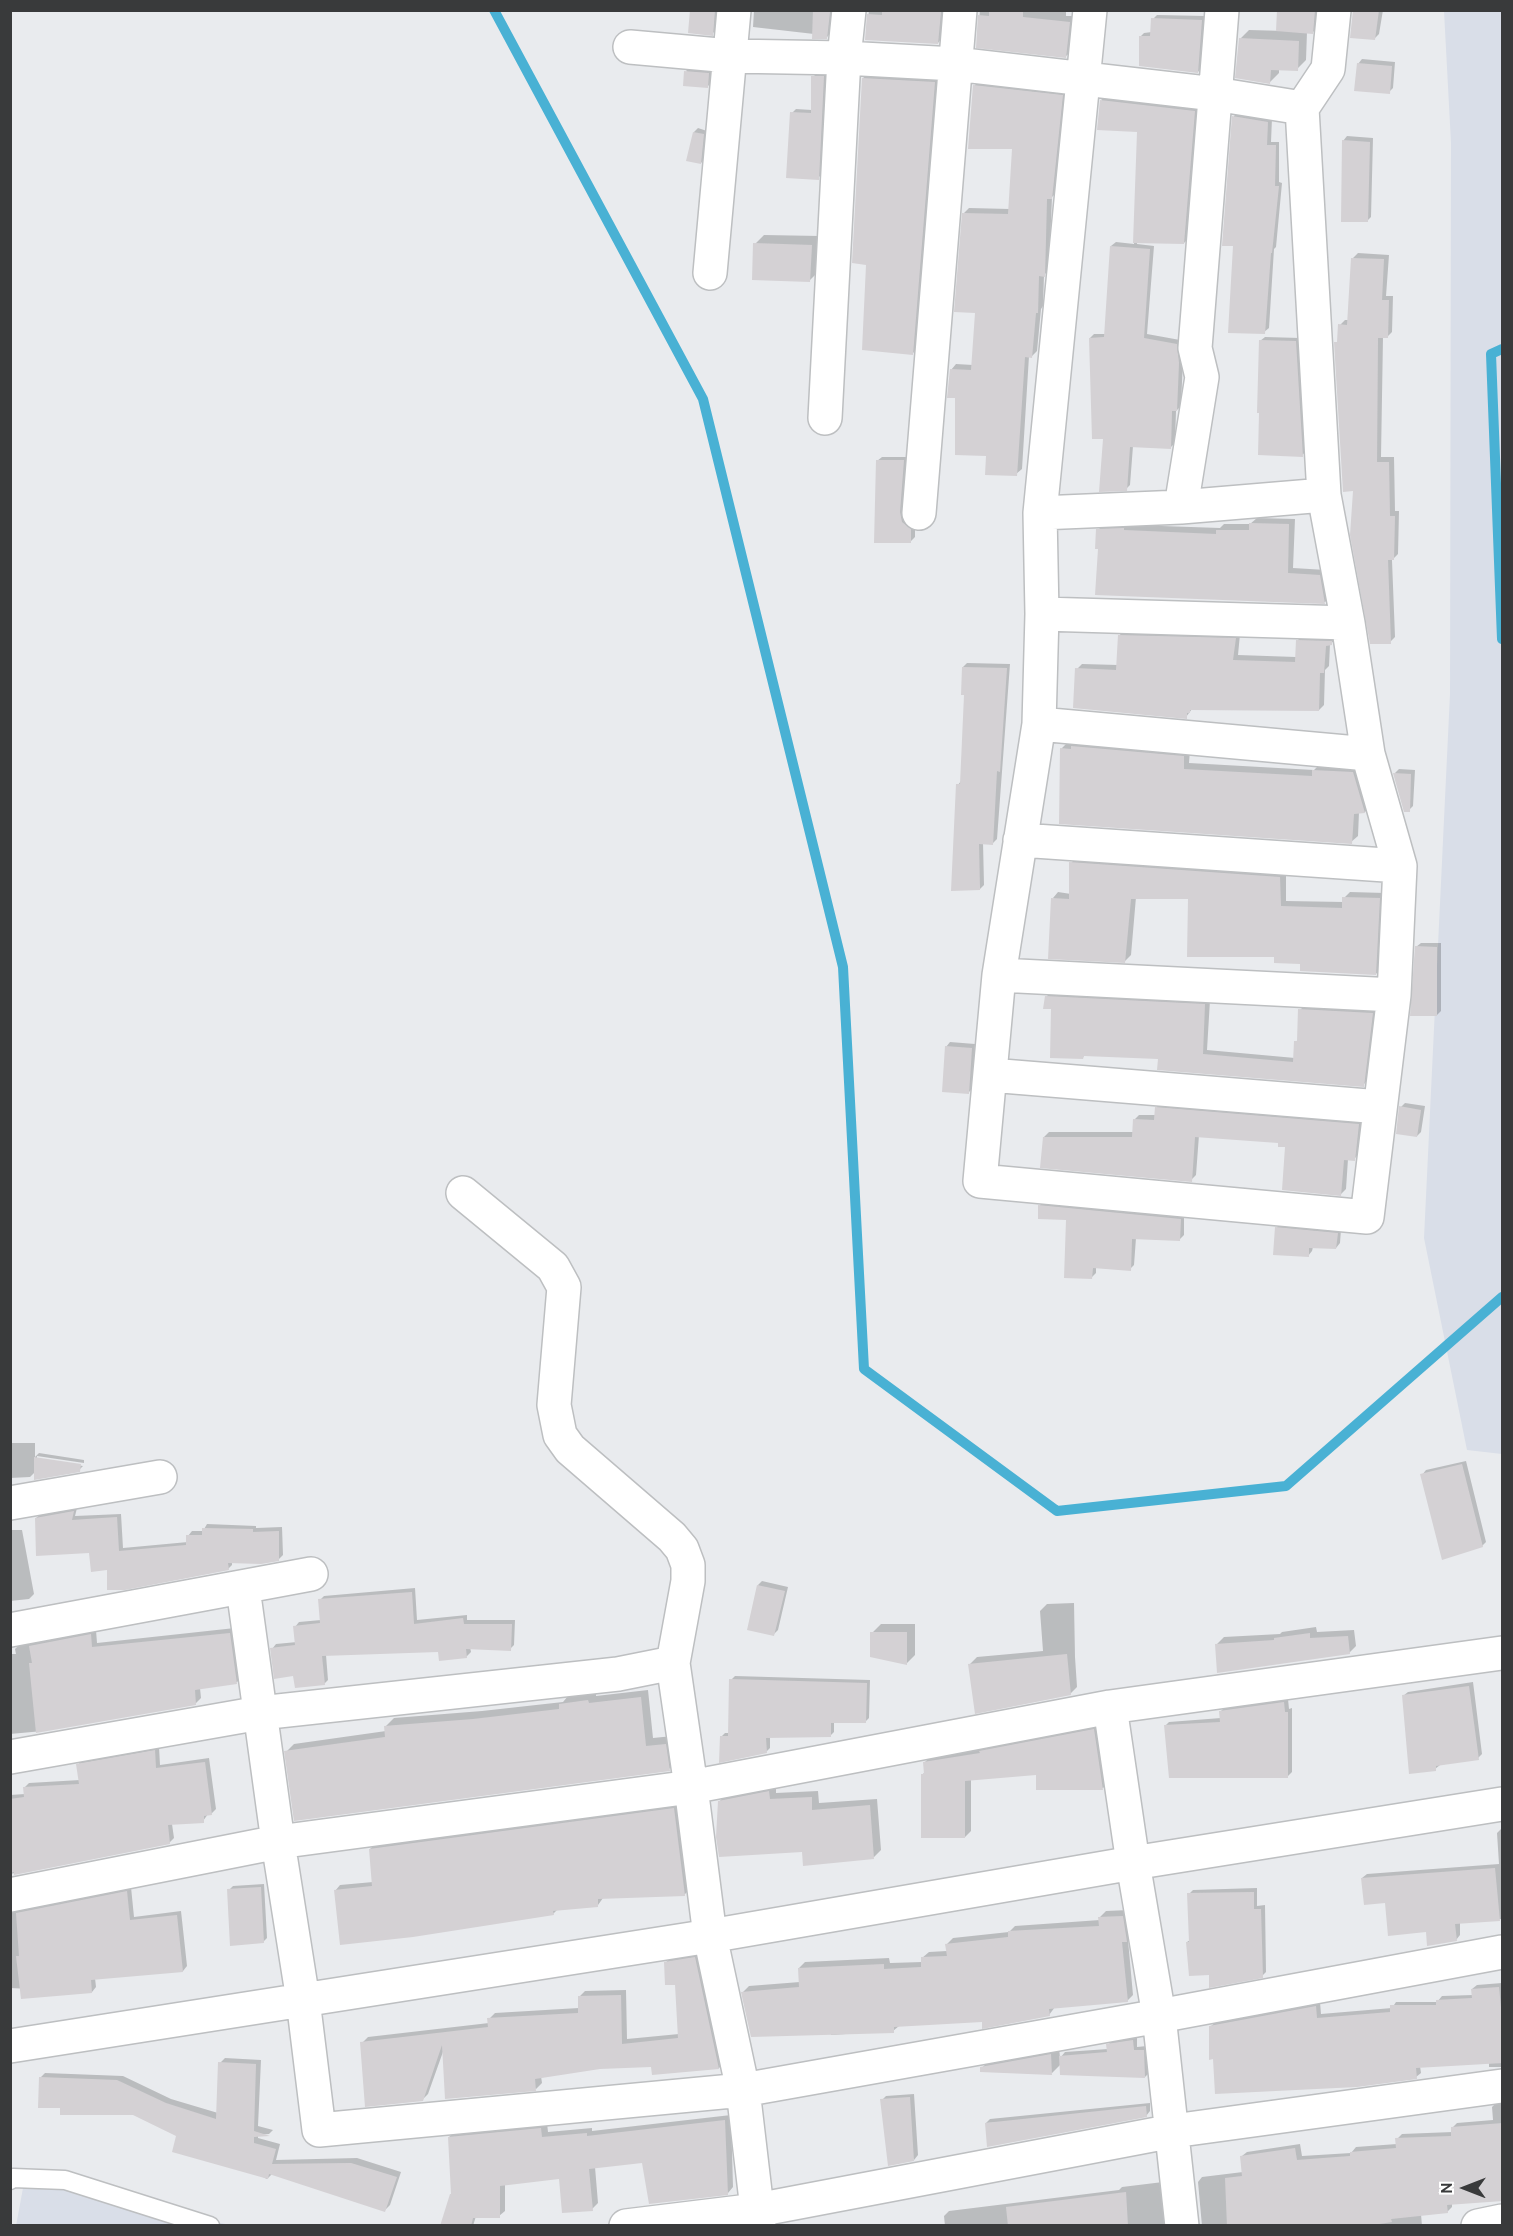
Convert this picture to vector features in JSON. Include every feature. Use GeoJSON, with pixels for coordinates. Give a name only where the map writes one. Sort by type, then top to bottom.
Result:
{"type":"FeatureCollection","features":[{"type":"Feature","properties":{"kind":"street"},"geometry":{"type":"LineString","coordinates":[[710,273],[734,10]]}},
{"type":"Feature","properties":{"kind":"street"},"geometry":{"type":"LineString","coordinates":[[825,418],[844,58],[849,10]]}},
{"type":"Feature","properties":{"kind":"street"},"geometry":{"type":"LineString","coordinates":[[919,513],[960,10]]}},
{"type":"Feature","properties":{"kind":"street"},"geometry":{"type":"LineString","coordinates":[[1090,10],[1040,513],[1042,614],[1039,724],[999,975],[980,1181],[1367,1216],[1394,995],[1400,866],[1368,754],[1348,623],[1324,495],[1302,108],[1328,69],[1334,10]]}},
{"type":"Feature","properties":{"kind":"street"},"geometry":{"type":"LineString","coordinates":[[1181,507],[1202,377],[1195,348],[1222,10]]}},
{"type":"Feature","properties":{"kind":"street"},"geometry":{"type":"LineString","coordinates":[[630,47],[730,56],[955,63],[1215,94],[1302,108]]}},
{"type":"Feature","properties":{"kind":"street"},"geometry":{"type":"LineString","coordinates":[[1040,513],[1181,507],[1324,495]]}},
{"type":"Feature","properties":{"kind":"street"},"geometry":{"type":"LineString","coordinates":[[1042,614],[1348,623]]}},
{"type":"Feature","properties":{"kind":"street"},"geometry":{"type":"LineString","coordinates":[[1039,724],[1368,754]]}},
{"type":"Feature","properties":{"kind":"street"},"geometry":{"type":"LineString","coordinates":[[1020,840],[1400,866]]}},
{"type":"Feature","properties":{"kind":"street"},"geometry":{"type":"LineString","coordinates":[[999,975],[1394,995]]}},
{"type":"Feature","properties":{"kind":"street"},"geometry":{"type":"LineString","coordinates":[[990,1076],[1380,1107]]}},
{"type":"Feature","properties":{"kind":"street"},"geometry":{"type":"LineString","coordinates":[[463,1193],[553,1267],[564,1287],[554,1405],[560,1435],[570,1449],[672,1537],[682,1549],[688,1565],[688,1581],[673,1663],[710,1936],[743,2090],[758,2218]]}},
{"type":"Feature","properties":{"kind":"street"},"geometry":{"type":"LineString","coordinates":[[10,1503],[160,1478]]}},
{"type":"Feature","properties":{"kind":"street"},"geometry":{"type":"LineString","coordinates":[[10,1630],[311,1574]]}},
{"type":"Feature","properties":{"kind":"street"},"geometry":{"type":"LineString","coordinates":[[243,1588],[278,1842],[303,2000],[319,2130],[743,2090],[1503,1952]]}},
{"type":"Feature","properties":{"kind":"street"},"geometry":{"type":"LineString","coordinates":[[10,1895],[278,1842],[691,1787],[1110,1707],[1503,1653]]}},
{"type":"Feature","properties":{"kind":"street"},"geometry":{"type":"LineString","coordinates":[[10,1757],[260,1713],[618,1674],[673,1663]]}},
{"type":"Feature","properties":{"kind":"street"},"geometry":{"type":"LineString","coordinates":[[1110,1707],[1159,2016],[1182,2226]]}},
{"type":"Feature","properties":{"kind":"street"},"geometry":{"type":"LineString","coordinates":[[10,2046],[710,1936],[1133,1863],[1503,1804]]}},
{"type":"Feature","properties":{"kind":"street"},"geometry":{"type":"LineString","coordinates":[[626,2226],[758,2218],[1173,2132],[1503,2086]]}},
{"type":"Feature","properties":{"kind":"street"},"geometry":{"type":"LineString","coordinates":[[1478,2226],[1503,2221]]}},
{"type":"Feature","properties":{"kind":"lane"},"geometry":{"type":"LineString","coordinates":[[10,2180],[13,2178],[64,2180],[210,2226]]}},
{"type":"Feature","properties":{"kind":"shaded area"},"geometry":{"type":"Polygon","coordinates":[[[1444,11],[1502,11],[1502,1454],[1467,1450],[1424,1238],[1450,694],[1451,143],[1444,11]]]}},
{"type":"Feature","properties":{"kind":"shaded area"},"geometry":{"type":"Polygon","coordinates":[[[54,2187],[230,2225],[16,2226],[23,2188],[54,2187]]]}},
{"type":"Feature","properties":{"kind":"building"},"geometry":{"type":"Polygon","coordinates":[[[690,10],[715,10],[713,36],[688,33],[690,10]]]}},
{"type":"Feature","properties":{"kind":"building"},"geometry":{"type":"Polygon","coordinates":[[[813,10],[830,12],[827,39],[812,39],[813,10]]]}},
{"type":"Feature","properties":{"kind":"building"},"geometry":{"type":"Polygon","coordinates":[[[882,10],[941,12],[938,44],[865,40],[867,14],[882,15],[882,10]]]}},
{"type":"Feature","properties":{"kind":"building"},"geometry":{"type":"Polygon","coordinates":[[[989,10],[1023,10],[1023,17],[1070,22],[1066,58],[976,48],[978,15],[989,16],[989,10]]]}},
{"type":"Feature","properties":{"kind":"building"},"geometry":{"type":"Polygon","coordinates":[[[1277,10],[1315,10],[1313,34],[1276,31],[1277,10]]]}},
{"type":"Feature","properties":{"kind":"building"},"geometry":{"type":"Polygon","coordinates":[[[1353,10],[1379,10],[1375,40],[1350,38],[1353,10]]]}},
{"type":"Feature","properties":{"kind":"building"},"geometry":{"type":"Polygon","coordinates":[[[1151,18],[1202,20],[1198,73],[1139,66],[1139,36],[1150,36],[1151,18]]]}},
{"type":"Feature","properties":{"kind":"building"},"geometry":{"type":"Polygon","coordinates":[[[1239,38],[1299,41],[1298,71],[1271,70],[1270,84],[1235,78],[1239,38]]]}},
{"type":"Feature","properties":{"kind":"building"},"geometry":{"type":"Polygon","coordinates":[[[1357,63],[1392,66],[1390,94],[1354,91],[1357,63]]]}},
{"type":"Feature","properties":{"kind":"building"},"geometry":{"type":"Polygon","coordinates":[[[684,71],[709,73],[708,88],[683,86],[684,71]]]}},
{"type":"Feature","properties":{"kind":"building"},"geometry":{"type":"Polygon","coordinates":[[[811,76],[824,76],[819,180],[786,178],[790,112],[811,113],[811,76]]]}},
{"type":"Feature","properties":{"kind":"building"},"geometry":{"type":"Polygon","coordinates":[[[862,78],[935,82],[913,355],[862,350],[866,265],[852,263],[862,78]]]}},
{"type":"Feature","properties":{"kind":"building"},"geometry":{"type":"Polygon","coordinates":[[[973,85],[1063,95],[1052,199],[1047,199],[1045,277],[1039,276],[1038,313],[1036,313],[1032,358],[1025,357],[1017,476],[985,475],[986,456],[955,455],[955,398],[947,398],[950,369],[971,370],[975,313],[954,312],[962,213],[1008,214],[1012,149],[968,149],[973,85]]]}},
{"type":"Feature","properties":{"kind":"building"},"geometry":{"type":"Polygon","coordinates":[[[1100,100],[1195,111],[1184,244],[1133,243],[1137,132],[1097,130],[1100,100]]]}},
{"type":"Feature","properties":{"kind":"building"},"geometry":{"type":"Polygon","coordinates":[[[1232,116],[1268,122],[1267,145],[1276,145],[1275,186],[1279,186],[1265,334],[1228,333],[1233,246],[1222,246],[1232,116]]]}},
{"type":"Feature","properties":{"kind":"building"},"geometry":{"type":"Polygon","coordinates":[[[693,132],[704,134],[701,164],[686,161],[693,132]]]}},
{"type":"Feature","properties":{"kind":"building"},"geometry":{"type":"Polygon","coordinates":[[[1342,140],[1370,142],[1368,222],[1341,222],[1342,140]]]}},
{"type":"Feature","properties":{"kind":"building"},"geometry":{"type":"Polygon","coordinates":[[[753,243],[812,245],[810,282],[752,280],[753,243]]]}},
{"type":"Feature","properties":{"kind":"building"},"geometry":{"type":"Polygon","coordinates":[[[1110,246],[1150,249],[1144,338],[1177,344],[1179,363],[1177,411],[1172,411],[1171,449],[1130,447],[1127,491],[1099,492],[1103,439],[1092,439],[1089,338],[1104,337],[1110,246]]]}},
{"type":"Feature","properties":{"kind":"building"},"geometry":{"type":"Polygon","coordinates":[[[1351,258],[1384,259],[1382,300],[1389,300],[1388,338],[1378,338],[1377,462],[1389,462],[1390,516],[1395,516],[1394,560],[1388,560],[1391,644],[1370,644],[1350,535],[1353,491],[1343,492],[1334,342],[1337,342],[1338,324],[1347,325],[1351,258]]]}},
{"type":"Feature","properties":{"kind":"building"},"geometry":{"type":"Polygon","coordinates":[[[1259,340],[1296,341],[1303,457],[1258,455],[1259,340]]]}},
{"type":"Feature","properties":{"kind":"building"},"geometry":{"type":"Polygon","coordinates":[[[876,460],[904,460],[900,512],[902,522],[911,529],[911,543],[874,543],[876,460]]]}},
{"type":"Feature","properties":{"kind":"building"},"geometry":{"type":"Polygon","coordinates":[[[1249,523],[1289,524],[1288,573],[1320,575],[1325,604],[1095,595],[1098,549],[1095,549],[1096,529],[1124,528],[1124,530],[1216,534],[1216,530],[1249,530],[1249,523]]]}},
{"type":"Feature","properties":{"kind":"building"},"geometry":{"type":"Polygon","coordinates":[[[1118,635],[1236,638],[1233,660],[1295,662],[1296,640],[1332,641],[1332,645],[1326,646],[1324,673],[1320,673],[1319,711],[1190,710],[1190,713],[1187,713],[1187,719],[1073,708],[1075,668],[1116,670],[1118,635]]]}},
{"type":"Feature","properties":{"kind":"building"},"geometry":{"type":"Polygon","coordinates":[[[962,667],[1007,668],[1000,772],[997,771],[993,845],[979,844],[980,890],[951,891],[956,784],[960,784],[964,695],[961,695],[962,667]]]}},
{"type":"Feature","properties":{"kind":"building"},"geometry":{"type":"Polygon","coordinates":[[[1071,746],[1184,756],[1184,769],[1312,776],[1312,770],[1353,772],[1365,813],[1354,814],[1352,844],[1059,824],[1060,748],[1071,749],[1071,746]]]}},
{"type":"Feature","properties":{"kind":"building"},"geometry":{"type":"Polygon","coordinates":[[[1393,773],[1411,774],[1410,812],[1404,812],[1393,773]]]}},
{"type":"Feature","properties":{"kind":"building"},"geometry":{"type":"Polygon","coordinates":[[[1069,862],[1280,877],[1281,906],[1342,908],[1342,897],[1380,898],[1376,975],[1300,971],[1300,964],[1274,963],[1274,957],[1187,957],[1188,899],[1131,899],[1125,963],[1048,959],[1051,898],[1069,899],[1069,862]]]}},
{"type":"Feature","properties":{"kind":"building"},"geometry":{"type":"Polygon","coordinates":[[[1415,946],[1437,947],[1437,1016],[1410,1016],[1415,946]]]}},
{"type":"Feature","properties":{"kind":"building"},"geometry":{"type":"Polygon","coordinates":[[[1045,996],[1205,1004],[1203,1054],[1293,1062],[1294,1041],[1297,1041],[1298,1009],[1373,1013],[1364,1087],[1157,1070],[1158,1059],[1084,1056],[1083,1059],[1050,1058],[1051,1009],[1043,1009],[1045,996]]]}},
{"type":"Feature","properties":{"kind":"building"},"geometry":{"type":"Polygon","coordinates":[[[945,1046],[972,1048],[969,1094],[942,1092],[945,1046]]]}},
{"type":"Feature","properties":{"kind":"building"},"geometry":{"type":"Polygon","coordinates":[[[1399,1106],[1421,1110],[1417,1137],[1396,1134],[1399,1106]]]}},
{"type":"Feature","properties":{"kind":"building"},"geometry":{"type":"Polygon","coordinates":[[[1155,1107],[1359,1124],[1355,1161],[1344,1160],[1341,1196],[1282,1190],[1285,1147],[1278,1147],[1278,1143],[1195,1137],[1192,1182],[1040,1168],[1043,1137],[1132,1137],[1133,1119],[1154,1120],[1155,1107]]]}},
{"type":"Feature","properties":{"kind":"building"},"geometry":{"type":"Polygon","coordinates":[[[1038,1205],[1181,1219],[1180,1241],[1132,1239],[1131,1271],[1093,1268],[1092,1279],[1064,1278],[1066,1220],[1038,1219],[1038,1205]]]}},
{"type":"Feature","properties":{"kind":"building"},"geometry":{"type":"Polygon","coordinates":[[[1275,1227],[1338,1233],[1336,1249],[1309,1248],[1309,1257],[1273,1255],[1275,1227]]]}},
{"type":"Feature","properties":{"kind":"building"},"geometry":{"type":"Polygon","coordinates":[[[34,1457],[81,1464],[80,1472],[34,1480],[34,1457]]]}},
{"type":"Feature","properties":{"kind":"building"},"geometry":{"type":"Polygon","coordinates":[[[1462,1464],[1483,1547],[1442,1560],[1420,1474],[1462,1464]]]}},
{"type":"Feature","properties":{"kind":"building"},"geometry":{"type":"Polygon","coordinates":[[[74,1511],[72,1520],[117,1517],[119,1551],[186,1545],[186,1535],[202,1535],[202,1528],[253,1529],[253,1532],[279,1531],[279,1561],[261,1564],[228,1563],[229,1570],[125,1590],[107,1590],[107,1570],[91,1572],[89,1553],[36,1556],[35,1518],[74,1511]]]}},
{"type":"Feature","properties":{"kind":"building"},"geometry":{"type":"Polygon","coordinates":[[[757,1585],[785,1591],[774,1636],[747,1630],[757,1585]]]}},
{"type":"Feature","properties":{"kind":"building"},"geometry":{"type":"Polygon","coordinates":[[[412,1592],[414,1624],[463,1618],[464,1624],[512,1624],[511,1651],[466,1649],[467,1658],[439,1661],[438,1652],[322,1656],[325,1685],[295,1688],[293,1676],[274,1679],[270,1648],[295,1645],[293,1626],[320,1623],[318,1599],[412,1592]]]}},
{"type":"Feature","properties":{"kind":"building"},"geometry":{"type":"Polygon","coordinates":[[[870,1632],[907,1632],[907,1665],[870,1657],[870,1632]]]}},
{"type":"Feature","properties":{"kind":"building"},"geometry":{"type":"Polygon","coordinates":[[[230,1633],[237,1684],[195,1690],[196,1705],[36,1733],[29,1646],[91,1634],[92,1647],[230,1633]]]}},
{"type":"Feature","properties":{"kind":"building"},"geometry":{"type":"Polygon","coordinates":[[[1310,1633],[1310,1638],[1348,1636],[1350,1654],[1217,1673],[1215,1644],[1274,1640],[1274,1638],[1310,1633]]]}},
{"type":"Feature","properties":{"kind":"building"},"geometry":{"type":"Polygon","coordinates":[[[1067,1654],[1071,1695],[975,1714],[968,1664],[1067,1654]]]}},
{"type":"Feature","properties":{"kind":"building"},"geometry":{"type":"Polygon","coordinates":[[[729,1679],[867,1683],[866,1723],[831,1723],[831,1737],[766,1738],[767,1753],[719,1763],[720,1736],[728,1736],[729,1679]]]}},
{"type":"Feature","properties":{"kind":"building"},"geometry":{"type":"Polygon","coordinates":[[[1469,1686],[1479,1760],[1436,1766],[1436,1771],[1409,1774],[1402,1695],[1469,1686]]]}},
{"type":"Feature","properties":{"kind":"building"},"geometry":{"type":"Polygon","coordinates":[[[641,1697],[646,1746],[666,1744],[670,1771],[294,1821],[284,1751],[385,1737],[384,1726],[473,1719],[559,1709],[559,1704],[588,1700],[589,1703],[641,1697]]]}},
{"type":"Feature","properties":{"kind":"building"},"geometry":{"type":"Polygon","coordinates":[[[1284,1702],[1285,1712],[1288,1712],[1288,1778],[1169,1778],[1164,1725],[1220,1722],[1219,1711],[1284,1702]]]}},
{"type":"Feature","properties":{"kind":"building"},"geometry":{"type":"Polygon","coordinates":[[[1094,1729],[1103,1790],[1036,1790],[1036,1775],[965,1781],[965,1838],[921,1838],[923,1762],[980,1753],[979,1751],[1094,1729]]]}},
{"type":"Feature","properties":{"kind":"building"},"geometry":{"type":"Polygon","coordinates":[[[155,1750],[156,1768],[205,1762],[212,1815],[204,1816],[204,1823],[168,1825],[170,1844],[14,1875],[14,1872],[10,1873],[10,1799],[24,1797],[23,1787],[79,1784],[76,1764],[155,1750]]]}},
{"type":"Feature","properties":{"kind":"building"},"geometry":{"type":"Polygon","coordinates":[[[769,1791],[770,1799],[812,1797],[812,1810],[870,1805],[874,1859],[803,1866],[802,1852],[719,1857],[716,1837],[718,1801],[769,1791]]]}},
{"type":"Feature","properties":{"kind":"building"},"geometry":{"type":"Polygon","coordinates":[[[674,1808],[685,1896],[598,1899],[598,1907],[553,1911],[554,1915],[413,1937],[340,1945],[334,1890],[372,1886],[369,1849],[674,1808]]]}},
{"type":"Feature","properties":{"kind":"building"},"geometry":{"type":"Polygon","coordinates":[[[1495,1868],[1500,1921],[1455,1924],[1457,1941],[1427,1946],[1426,1932],[1388,1936],[1385,1903],[1364,1905],[1361,1878],[1495,1868]]]}},
{"type":"Feature","properties":{"kind":"building"},"geometry":{"type":"Polygon","coordinates":[[[261,1887],[264,1943],[230,1946],[227,1889],[261,1887]]]}},
{"type":"Feature","properties":{"kind":"building"},"geometry":{"type":"Polygon","coordinates":[[[127,1891],[130,1920],[177,1915],[183,1972],[91,1980],[92,1993],[21,1999],[16,1956],[19,1956],[16,1913],[127,1891]]]}},
{"type":"Feature","properties":{"kind":"building"},"geometry":{"type":"Polygon","coordinates":[[[1254,1892],[1254,1909],[1261,1909],[1263,1978],[1209,1988],[1209,1975],[1189,1976],[1186,1942],[1189,1942],[1187,1893],[1254,1892]]]}},
{"type":"Feature","properties":{"kind":"building"},"geometry":{"type":"Polygon","coordinates":[[[1123,1916],[1127,1942],[1122,1942],[1128,2002],[1049,2009],[1050,2016],[982,2029],[982,2022],[894,2027],[894,2033],[751,2037],[741,1992],[799,1987],[798,1968],[884,1964],[884,1969],[921,1967],[921,1957],[947,1956],[945,1944],[1008,1937],[1008,1931],[1099,1926],[1098,1917],[1123,1916]]]}},
{"type":"Feature","properties":{"kind":"building"},"geometry":{"type":"Polygon","coordinates":[[[695,1957],[719,2069],[652,2075],[651,2067],[600,2069],[535,2079],[536,2091],[445,2099],[442,2045],[423,2101],[365,2107],[360,2042],[488,2027],[487,2018],[578,2013],[578,1996],[621,1995],[622,2044],[678,2038],[675,1985],[665,1985],[664,1962],[695,1957]]]}},
{"type":"Feature","properties":{"kind":"building"},"geometry":{"type":"Polygon","coordinates":[[[1499,1987],[1503,2028],[1503,2063],[1416,2068],[1417,2079],[1357,2087],[1215,2094],[1213,2059],[1209,2060],[1209,2026],[1316,2006],[1317,2018],[1390,2012],[1390,2005],[1436,2005],[1436,2000],[1472,1998],[1471,1989],[1499,1987]]]}},
{"type":"Feature","properties":{"kind":"building"},"geometry":{"type":"Polygon","coordinates":[[[1133,2040],[1134,2050],[1144,2050],[1145,2078],[1060,2075],[1059,2056],[1107,2052],[1106,2044],[1133,2040]]]}},
{"type":"Feature","properties":{"kind":"building"},"geometry":{"type":"Polygon","coordinates":[[[1051,2054],[1052,2075],[980,2072],[980,2067],[1051,2054]]]}},
{"type":"Feature","properties":{"kind":"building"},"geometry":{"type":"Polygon","coordinates":[[[218,2062],[256,2064],[254,2131],[270,2136],[254,2137],[254,2143],[276,2149],[272,2164],[351,2163],[397,2177],[385,2212],[269,2174],[268,2179],[172,2152],[176,2136],[133,2115],[60,2115],[60,2108],[38,2108],[39,2077],[117,2080],[166,2103],[216,2119],[218,2062]]]}},
{"type":"Feature","properties":{"kind":"building"},"geometry":{"type":"Polygon","coordinates":[[[910,2097],[914,2161],[888,2166],[880,2099],[910,2097]]]}},
{"type":"Feature","properties":{"kind":"building"},"geometry":{"type":"Polygon","coordinates":[[[1146,2106],[1147,2117],[987,2147],[985,2123],[1146,2106]]]}},
{"type":"Feature","properties":{"kind":"building"},"geometry":{"type":"Polygon","coordinates":[[[725,2120],[728,2195],[649,2204],[642,2163],[589,2169],[593,2211],[562,2213],[559,2179],[500,2186],[500,2218],[473,2218],[471,2226],[440,2226],[451,2194],[448,2137],[541,2128],[542,2137],[587,2133],[587,2136],[725,2120]]]}},
{"type":"Feature","properties":{"kind":"building"},"geometry":{"type":"Polygon","coordinates":[[[1503,2123],[1503,2201],[1447,2205],[1448,2213],[1391,2219],[1392,2222],[1367,2226],[1227,2226],[1225,2178],[1242,2176],[1240,2156],[1295,2148],[1297,2160],[1350,2156],[1350,2152],[1396,2148],[1395,2138],[1451,2136],[1451,2127],[1503,2123]]]}},
{"type":"Feature","properties":{"kind":"building"},"geometry":{"type":"Polygon","coordinates":[[[1126,2192],[1128,2226],[1008,2226],[1006,2207],[1126,2192]]]}},
{"type":"Feature","properties":{"kind":"waterway"},"geometry":{"type":"LineString","coordinates":[[494,10],[703,399],[843,967],[864,1369],[1057,1511],[1286,1486],[1502,1297]]}},
{"type":"Feature","properties":{"kind":"waterway"},"geometry":{"type":"LineString","coordinates":[[1502,349],[1491,354],[1502,639]]}}]}
